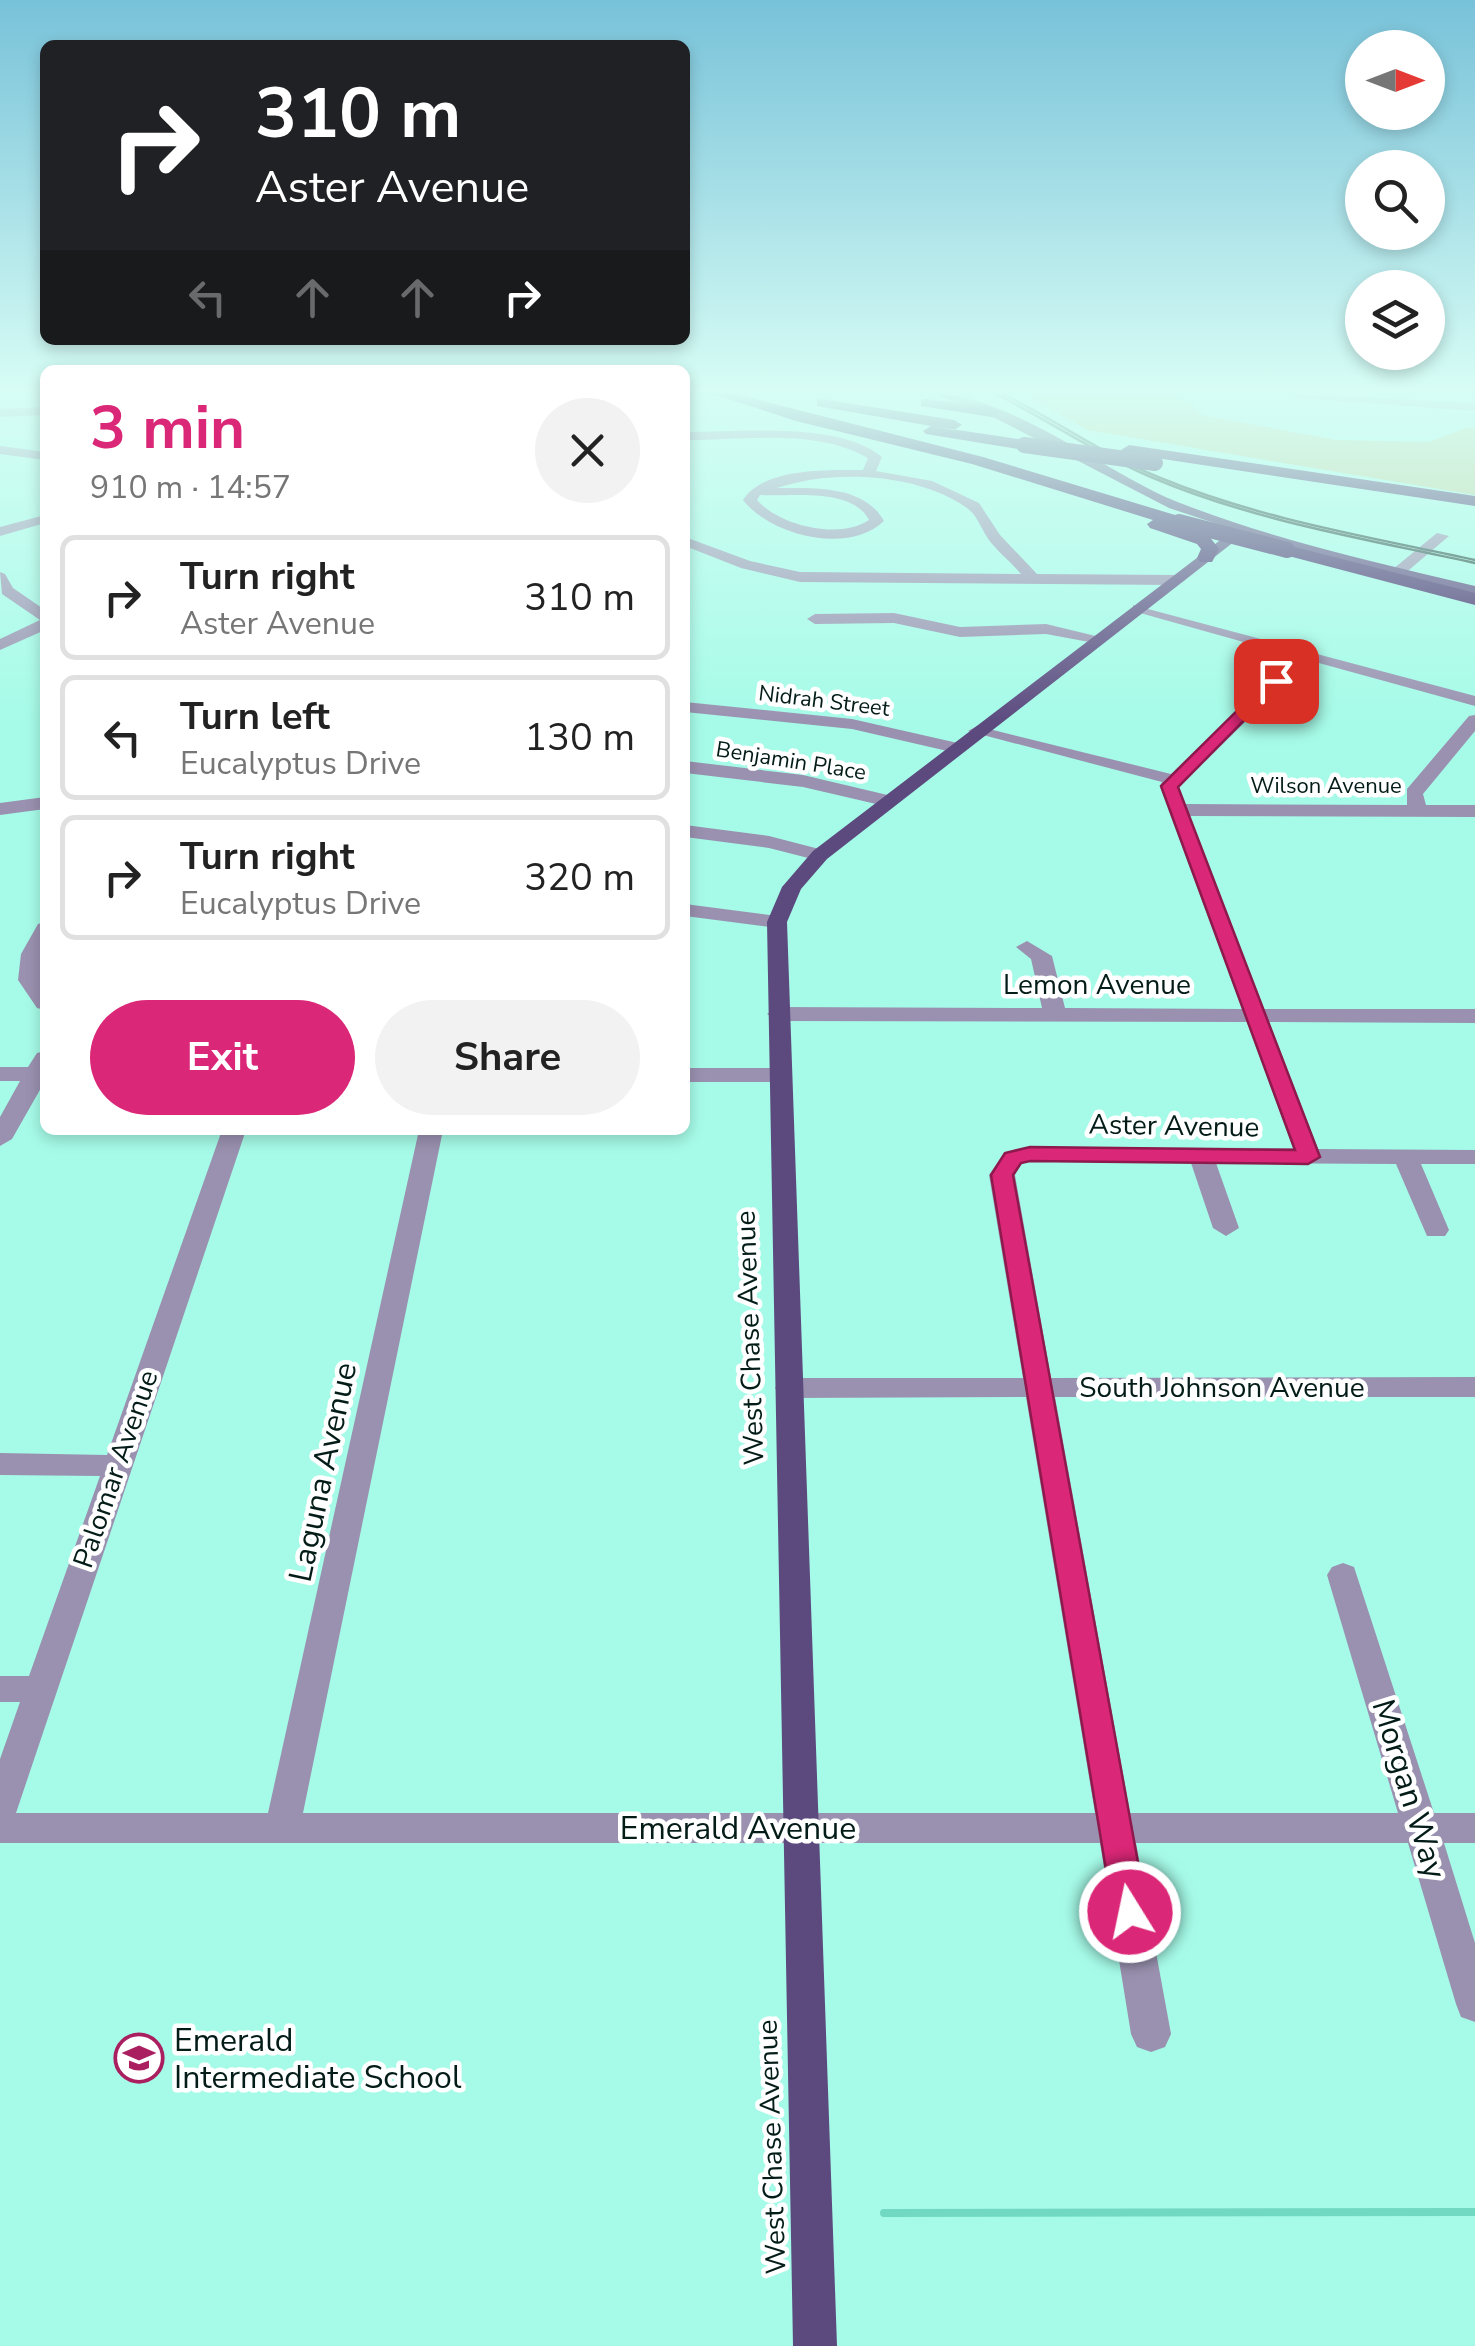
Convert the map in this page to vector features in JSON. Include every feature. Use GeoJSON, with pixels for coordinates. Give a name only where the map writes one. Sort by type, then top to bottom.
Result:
{"type":"FeatureCollection","features":[{"type":"Feature","properties":{"kind":"highway"},"geometry":{"type":"LineString","coordinates":[[1093,503],[1203,540],[1210,549],[1206,558]]}},
{"type":"Feature","properties":{"kind":"highway"},"geometry":{"type":"LineString","coordinates":[[1141,503],[1475,600]]}},
{"type":"Feature","properties":{"kind":"highway"},"geometry":{"type":"LineString","coordinates":[[1419,503],[1475,512]]}},
{"type":"Feature","properties":{"kind":"highway"},"geometry":{"type":"LineString","coordinates":[[1159,524],[1226,532]]}},
{"type":"Feature","properties":{"kind":"main road"},"geometry":{"type":"LineString","coordinates":[[1160,503],[1249,539],[1475,591]]}},
{"type":"Feature","properties":{"kind":"main road"},"geometry":{"type":"LineString","coordinates":[[1226,532],[1475,600]]}},
{"type":"Feature","properties":{"kind":"main road","name":"West Chase Avenue"},"geometry":{"type":"LineString","coordinates":[[815,2346],[778,922],[792,888],[820,855],[1206,558],[1226,532]]}},
{"type":"Feature","properties":{"kind":"street"},"geometry":{"type":"LineString","coordinates":[[752,503],[756,510],[798,528],[848,532],[867,529],[876,520],[868,507],[859,503]]}},
{"type":"Feature","properties":{"kind":"street"},"geometry":{"type":"LineString","coordinates":[[970,503],[1032,578]]}},
{"type":"Feature","properties":{"kind":"street"},"geometry":{"type":"LineString","coordinates":[[0,532],[40,520]]}},
{"type":"Feature","properties":{"kind":"street"},"geometry":{"type":"LineString","coordinates":[[1398,572],[1442,536]]}},
{"type":"Feature","properties":{"kind":"street"},"geometry":{"type":"LineString","coordinates":[[690,543],[746,566],[800,577],[1177,580]]}},
{"type":"Feature","properties":{"kind":"street"},"geometry":{"type":"LineString","coordinates":[[2,589],[40,616]]}},
{"type":"Feature","properties":{"kind":"street"},"geometry":{"type":"LineString","coordinates":[[1140,608],[1475,701]]}},
{"type":"Feature","properties":{"kind":"street"},"geometry":{"type":"LineString","coordinates":[[1026,630],[1037,614]]}},
{"type":"Feature","properties":{"kind":"street"},"geometry":{"type":"LineString","coordinates":[[815,619],[894,618],[960,632],[1061,630],[1100,638]]}},
{"type":"Feature","properties":{"kind":"street"},"geometry":{"type":"LineString","coordinates":[[0,645],[40,623]]}},
{"type":"Feature","properties":{"kind":"street"},"geometry":{"type":"LineString","coordinates":[[1304,654],[1169,786],[1308,1157]]}},
{"type":"Feature","properties":{"kind":"street","name":"Nidrah Street"},"geometry":{"type":"LineString","coordinates":[[690,708],[852,724],[956,748]]}},
{"type":"Feature","properties":{"kind":"street"},"geometry":{"type":"LineString","coordinates":[[1418,811],[1414,793],[1475,720]]}},
{"type":"Feature","properties":{"kind":"street"},"geometry":{"type":"LineString","coordinates":[[978,730],[1174,780]]}},
{"type":"Feature","properties":{"kind":"street","name":"Benjamin Place"},"geometry":{"type":"LineString","coordinates":[[690,769],[804,781],[889,801]]}},
{"type":"Feature","properties":{"kind":"street"},"geometry":{"type":"LineString","coordinates":[[0,809],[40,804]]}},
{"type":"Feature","properties":{"kind":"street","name":"Wilson Avenue"},"geometry":{"type":"LineString","coordinates":[[1178,810],[1475,811]]}},
{"type":"Feature","properties":{"kind":"street"},"geometry":{"type":"LineString","coordinates":[[690,832],[769,842],[820,855]]}},
{"type":"Feature","properties":{"kind":"street"},"geometry":{"type":"LineString","coordinates":[[690,911],[778,922]]}},
{"type":"Feature","properties":{"kind":"street"},"geometry":{"type":"LineString","coordinates":[[40,938],[32,954],[29,980],[40,996]]}},
{"type":"Feature","properties":{"kind":"street"},"geometry":{"type":"LineString","coordinates":[[1027,947],[1041,956],[1055,1015]]}},
{"type":"Feature","properties":{"kind":"street","name":"Lemon Avenue"},"geometry":{"type":"LineString","coordinates":[[778,1014],[1475,1016]]}},
{"type":"Feature","properties":{"kind":"street"},"geometry":{"type":"LineString","coordinates":[[0,1074],[40,1069]]}},
{"type":"Feature","properties":{"kind":"street"},"geometry":{"type":"LineString","coordinates":[[0,1139],[40,1072]]}},
{"type":"Feature","properties":{"kind":"street"},"geometry":{"type":"LineString","coordinates":[[690,1075],[780,1075]]}},
{"type":"Feature","properties":{"kind":"street","name":"Palomar Avenue"},"geometry":{"type":"LineString","coordinates":[[0,1810],[232,1135]]}},
{"type":"Feature","properties":{"kind":"street","name":"Laguna Avenue"},"geometry":{"type":"LineString","coordinates":[[282,1828],[431,1135]]}},
{"type":"Feature","properties":{"kind":"street","name":"Aster Avenue"},"geometry":{"type":"LineString","coordinates":[[1038,1389],[1002,1175],[1013,1158],[1030,1154],[1475,1158]]}},
{"type":"Feature","properties":{"kind":"street"},"geometry":{"type":"LineString","coordinates":[[1202,1157],[1226,1228]]}},
{"type":"Feature","properties":{"kind":"street"},"geometry":{"type":"LineString","coordinates":[[1406,1158],[1436,1230]]}},
{"type":"Feature","properties":{"kind":"street","name":"South Johnson Avenue"},"geometry":{"type":"LineString","coordinates":[[790,1388],[1475,1387]]}},
{"type":"Feature","properties":{"kind":"street"},"geometry":{"type":"LineString","coordinates":[[1038,1389],[1151,2034]]}},
{"type":"Feature","properties":{"kind":"street"},"geometry":{"type":"LineString","coordinates":[[0,1464],[118,1466]]}},
{"type":"Feature","properties":{"kind":"street","name":"Morgan Way"},"geometry":{"type":"LineString","coordinates":[[1343,1575],[1475,2004]]}},
{"type":"Feature","properties":{"kind":"street"},"geometry":{"type":"LineString","coordinates":[[0,1689],[40,1689]]}},
{"type":"Feature","properties":{"kind":"street","name":"Emerald Avenue"},"geometry":{"type":"LineString","coordinates":[[0,1828],[1475,1828]]}},
{"type":"Feature","properties":{"kind":"waterway"},"geometry":{"type":"LineString","coordinates":[[884,2213],[1475,2212]]}},
{"type":"Feature","properties":{"kind":"tram line"},"geometry":{"type":"LineString","coordinates":[[1233,503],[1315,526],[1475,560]]}},
{"type":"Feature","properties":{"kind":"railway"},"geometry":{"type":"LineString","coordinates":[[1223,503],[1311,528],[1475,563]]}},
{"type":"Feature","properties":{"kind":"place","name":"Emerald Intermediate School"},"geometry":{"type":"Point","coordinates":[139,2058]}},
{"type":"Feature","properties":{"kind":"route"},"geometry":{"type":"LineString","coordinates":[[1130,1912],[1002,1175],[1013,1158],[1030,1154],[1308,1157],[1169,786],[1276,681]]}}]}
